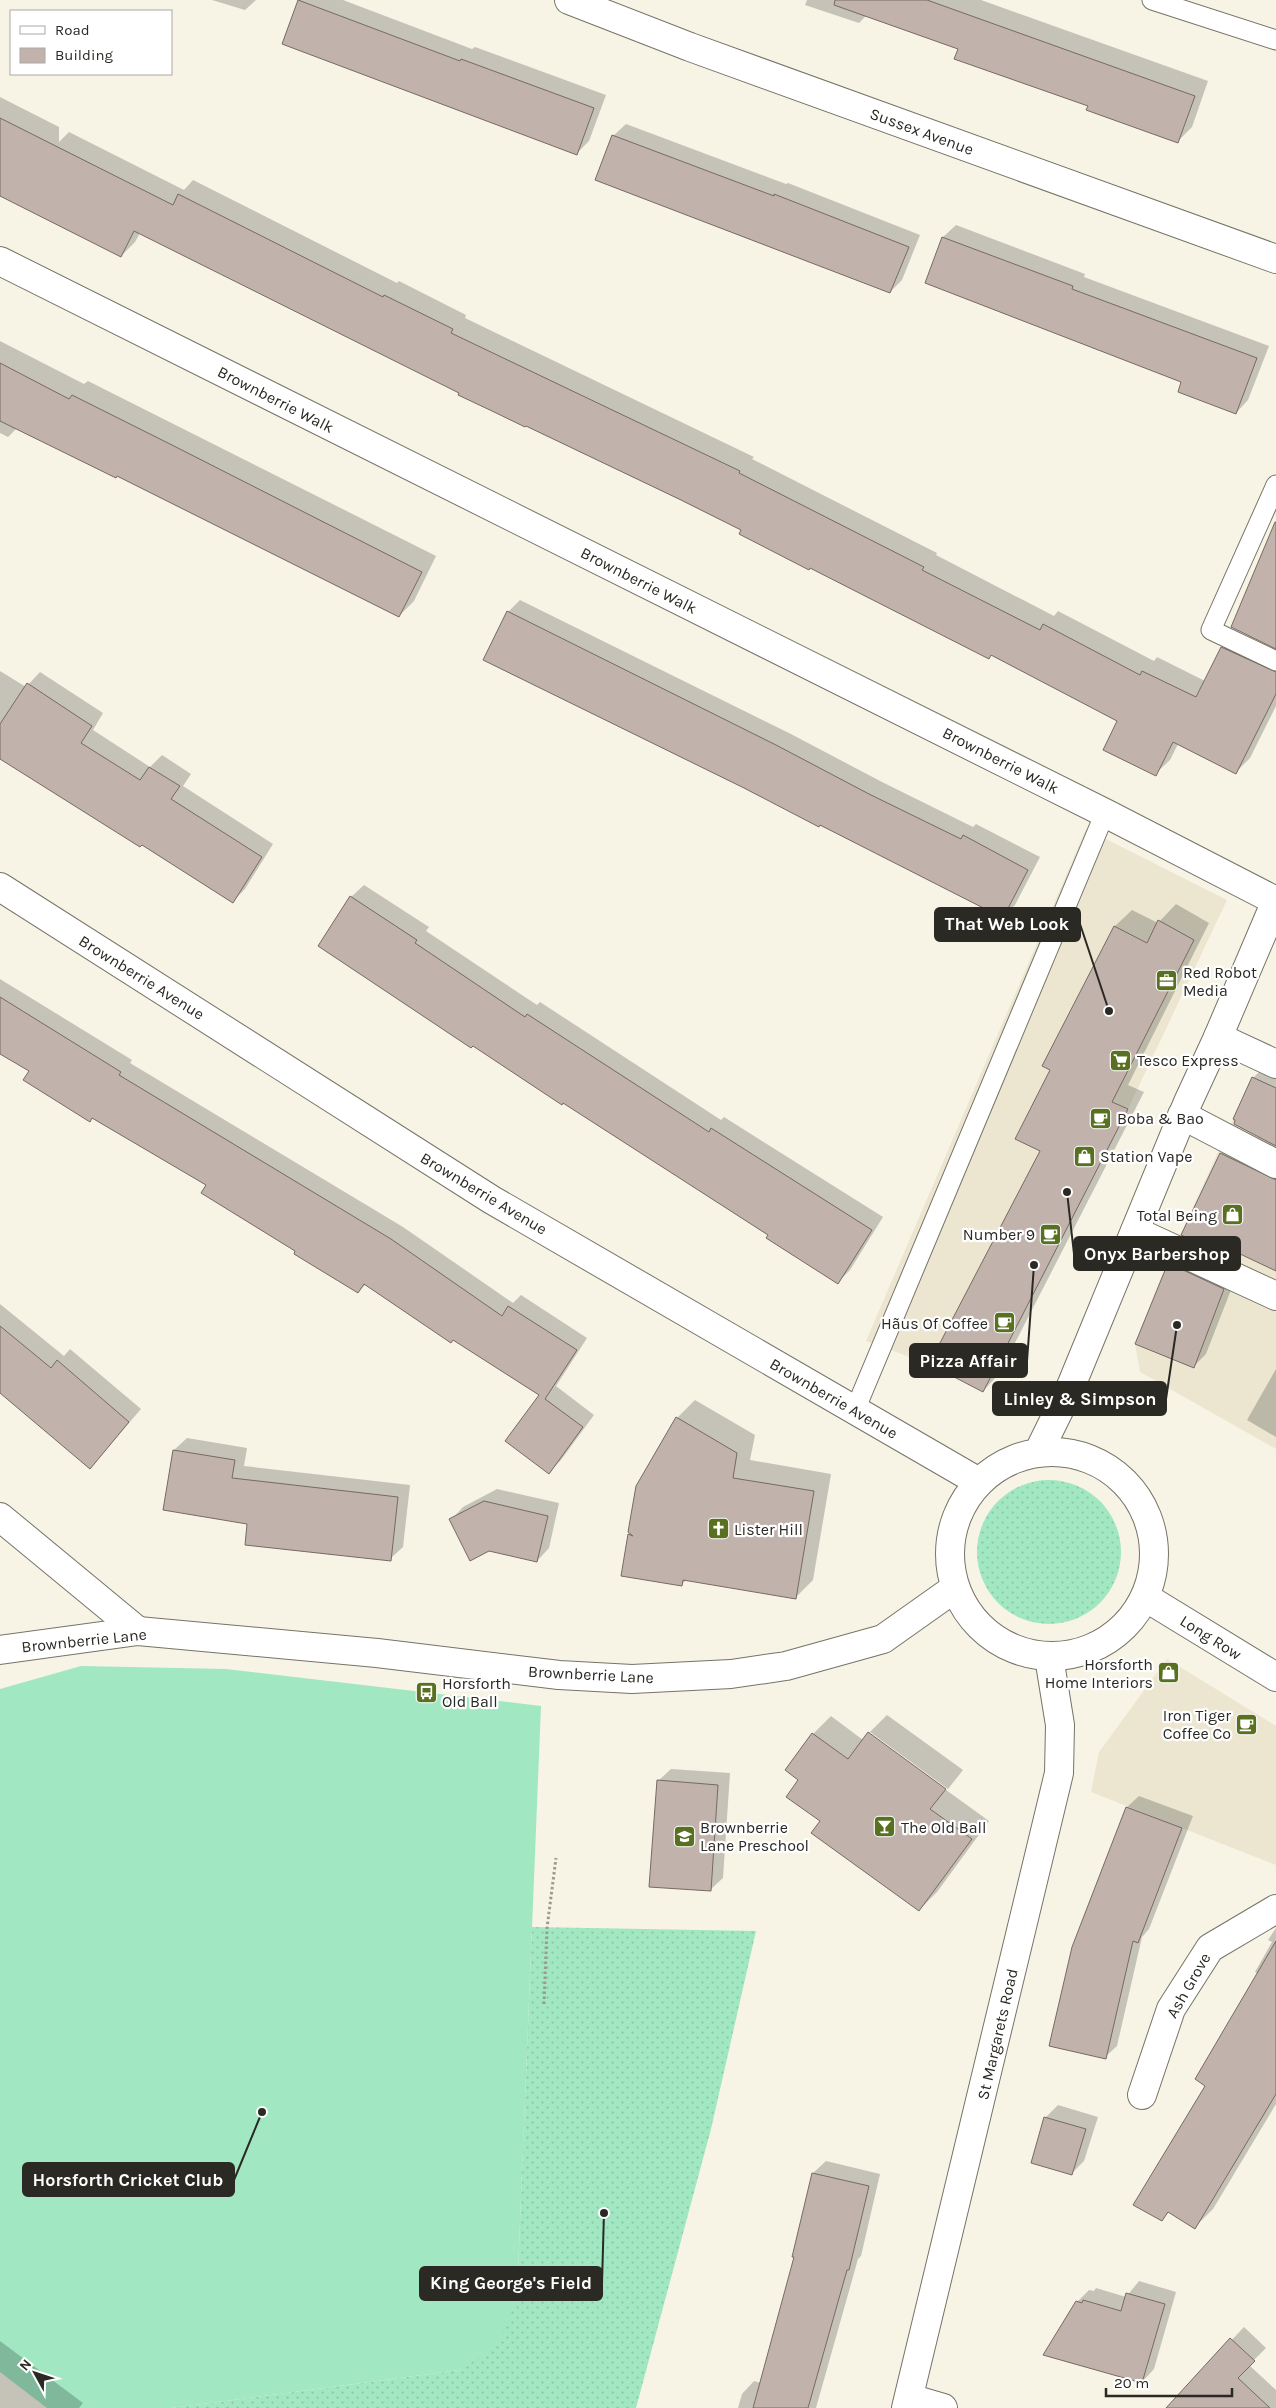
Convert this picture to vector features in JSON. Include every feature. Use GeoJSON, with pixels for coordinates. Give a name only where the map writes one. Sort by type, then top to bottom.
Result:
{"type":"FeatureCollection","features":[{"type":"Feature","properties":{"kind":"street","name":"Sussex Avenue"},"geometry":{"type":"LineString","coordinates":[[569,0],[690,47],[1276,258]]}},
{"type":"Feature","properties":{"kind":"street","name":"Brownberrie Walk"},"geometry":{"type":"LineString","coordinates":[[0,261],[1105,813],[1276,901]]}},
{"type":"Feature","properties":{"kind":"street","name":"Brownberrie Avenue"},"geometry":{"type":"LineString","coordinates":[[0,887],[492,1200],[980,1482]]}},
{"type":"Feature","properties":{"kind":"street"},"geometry":{"type":"LineString","coordinates":[[1038,1453],[1071,1386],[1182,1115],[1218,1038],[1276,901]]}},
{"type":"Feature","properties":{"kind":"street"},"geometry":{"type":"LineString","coordinates":[[1218,1038],[1276,1064]]}},
{"type":"Feature","properties":{"kind":"street"},"geometry":{"type":"LineString","coordinates":[[1182,1115],[1276,1164]]}},
{"type":"Feature","properties":{"kind":"street"},"geometry":{"type":"LineString","coordinates":[[1135,1231],[1276,1296]]}},
{"type":"Feature","properties":{"kind":"street"},"geometry":{"type":"LineString","coordinates":[[1038,1453],[1069,1453],[1099,1463],[1124,1481],[1143,1506],[1153,1536],[1154,1567],[1145,1598],[1129,1623],[1106,1642],[1078,1654],[1048,1657],[1018,1652],[991,1637],[969,1615],[955,1588],[950,1560],[952,1532],[962,1504],[980,1482],[1006,1462],[1038,1453]]}},
{"type":"Feature","properties":{"kind":"street"},"geometry":{"type":"LineString","coordinates":[[0,1517],[138,1631]]}},
{"type":"Feature","properties":{"kind":"street","name":"Brownberrie Lane"},"geometry":{"type":"LineString","coordinates":[[0,1650],[138,1631],[377,1653],[559,1675],[632,1679],[731,1674],[786,1666],[883,1640],[955,1588]]}},
{"type":"Feature","properties":{"kind":"street","name":"Long Row"},"geometry":{"type":"LineString","coordinates":[[1145,1598],[1276,1678]]}},
{"type":"Feature","properties":{"kind":"street","name":"St Margarets Road"},"geometry":{"type":"LineString","coordinates":[[908,2403],[1059,1773],[1060,1725],[1048,1657]]}},
{"type":"Feature","properties":{"kind":"street","name":"Ash Grove"},"geometry":{"type":"LineString","coordinates":[[1142,2095],[1171,2008],[1210,1948],[1276,1909]]}},
{"type":"Feature","properties":{"kind":"street"},"geometry":{"type":"LineString","coordinates":[[908,2403],[943,2408]]}},
{"type":"Feature","properties":{"kind":"lane"},"geometry":{"type":"LineString","coordinates":[[1152,0],[1276,40]]}},
{"type":"Feature","properties":{"kind":"lane"},"geometry":{"type":"LineString","coordinates":[[1276,484],[1211,630],[1276,661]]}},
{"type":"Feature","properties":{"kind":"lane"},"geometry":{"type":"LineString","coordinates":[[855,1410],[1105,813]]}},
{"type":"Feature","properties":{"kind":"path"},"geometry":{"type":"LineString","coordinates":[[544,2004],[547,1928],[556,1858]]}},
{"type":"Feature","properties":{"kind":"shaded area"},"geometry":{"type":"Polygon","coordinates":[[[1086,829],[1227,900],[1128,1109],[983,1392],[929,1364],[866,1341],[1086,829]]]}},
{"type":"Feature","properties":{"kind":"shaded area"},"geometry":{"type":"Polygon","coordinates":[[[1252,1077],[1276,1088],[1276,1137],[1260,1172],[1276,1183],[1276,1449],[1140,1372],[1135,1344],[1159,1282],[1252,1077]]]}},
{"type":"Feature","properties":{"kind":"shaded area"},"geometry":{"type":"Polygon","coordinates":[[[1167,1659],[1276,1726],[1276,1865],[1091,1792],[1099,1752],[1167,1659]]]}},
{"type":"Feature","properties":{"kind":"green space"},"geometry":{"type":"Polygon","coordinates":[[[1049,1480],[1077,1485],[1100,1501],[1116,1524],[1121,1552],[1116,1580],[1100,1603],[1077,1619],[1049,1624],[1021,1619],[998,1603],[982,1580],[977,1552],[982,1524],[998,1501],[1021,1485],[1049,1480]]]}},
{"type":"Feature","properties":{"kind":"green space"},"geometry":{"type":"Polygon","coordinates":[[[81,1666],[226,1669],[541,1706],[517,2297],[499,2344],[460,2370],[172,2408],[47,2408],[0,2372],[0,1689],[81,1666]]]}},
{"type":"Feature","properties":{"kind":"green space"},"geometry":{"type":"Polygon","coordinates":[[[532,1927],[756,1931],[711,2129],[636,2408],[172,2408],[460,2370],[517,2296],[532,1927]]]}},
{"type":"Feature","properties":{"kind":"building"},"geometry":{"type":"Polygon","coordinates":[[[298,0],[460,61],[461,59],[594,108],[577,155],[282,44],[298,0]]]}},
{"type":"Feature","properties":{"kind":"building"},"geometry":{"type":"Polygon","coordinates":[[[835,0],[927,0],[1195,96],[1178,143],[1086,110],[1088,106],[954,59],[958,49],[834,5],[835,0]]]}},
{"type":"Feature","properties":{"kind":"building"},"geometry":{"type":"Polygon","coordinates":[[[0,118],[173,205],[178,194],[383,297],[384,295],[453,329],[451,333],[740,471],[739,473],[924,567],[922,570],[1040,630],[1043,624],[1140,675],[1142,671],[1196,697],[1221,647],[1276,672],[1276,694],[1236,774],[1173,742],[1156,776],[1103,750],[1117,721],[991,655],[989,659],[810,568],[809,570],[739,534],[741,530],[458,395],[459,393],[134,231],[121,257],[0,196],[0,118]]]}},
{"type":"Feature","properties":{"kind":"building"},"geometry":{"type":"Polygon","coordinates":[[[612,135],[774,196],[774,194],[909,247],[890,293],[595,180],[612,135]]]}},
{"type":"Feature","properties":{"kind":"building"},"geometry":{"type":"Polygon","coordinates":[[[942,237],[1073,286],[1072,289],[1257,358],[1236,414],[1178,392],[1181,382],[925,283],[942,237]]]}},
{"type":"Feature","properties":{"kind":"building"},"geometry":{"type":"Polygon","coordinates":[[[0,363],[69,399],[72,395],[422,572],[399,617],[117,476],[116,478],[0,421],[0,363]]]}},
{"type":"Feature","properties":{"kind":"building"},"geometry":{"type":"Polygon","coordinates":[[[1276,522],[1276,649],[1231,627],[1276,522]]]}},
{"type":"Feature","properties":{"kind":"building"},"geometry":{"type":"Polygon","coordinates":[[[507,611],[776,745],[869,794],[961,839],[963,835],[1028,870],[1003,918],[820,825],[819,827],[744,788],[483,660],[507,611]]]}},
{"type":"Feature","properties":{"kind":"building"},"geometry":{"type":"Polygon","coordinates":[[[27,683],[92,726],[81,743],[140,780],[149,767],[180,786],[171,799],[262,857],[233,903],[0,759],[0,724],[27,683]]]}},
{"type":"Feature","properties":{"kind":"building"},"geometry":{"type":"Polygon","coordinates":[[[350,896],[417,940],[415,943],[525,1017],[527,1014],[709,1132],[711,1128],[872,1230],[838,1284],[766,1238],[768,1235],[563,1103],[562,1105],[473,1046],[471,1048],[318,946],[350,896]]]}},
{"type":"Feature","properties":{"kind":"building"},"geometry":{"type":"Polygon","coordinates":[[[1158,920],[1194,940],[1112,1102],[1128,1109],[983,1392],[929,1364],[1040,1151],[1015,1139],[1050,1070],[1042,1066],[1114,926],[1147,943],[1158,920]]]}},
{"type":"Feature","properties":{"kind":"building"},"geometry":{"type":"Polygon","coordinates":[[[0,997],[121,1072],[119,1075],[391,1239],[502,1316],[508,1306],[577,1350],[545,1399],[583,1427],[549,1474],[505,1441],[539,1395],[453,1340],[451,1343],[364,1284],[358,1293],[294,1254],[295,1251],[201,1193],[206,1185],[92,1118],[90,1122],[23,1080],[29,1071],[0,1054],[0,997]]]}},
{"type":"Feature","properties":{"kind":"building"},"geometry":{"type":"Polygon","coordinates":[[[1252,1077],[1276,1088],[1276,1146],[1234,1124],[1235,1120],[1233,1119],[1252,1077]]]}},
{"type":"Feature","properties":{"kind":"building","name":"Total Being"},"geometry":{"type":"Polygon","coordinates":[[[1220,1153],[1276,1180],[1276,1271],[1238,1253],[1236,1260],[1181,1235],[1220,1153]]]}},
{"type":"Feature","properties":{"kind":"building"},"geometry":{"type":"Polygon","coordinates":[[[1168,1263],[1224,1289],[1194,1368],[1135,1344],[1168,1263]]]}},
{"type":"Feature","properties":{"kind":"building"},"geometry":{"type":"Polygon","coordinates":[[[0,1326],[51,1368],[57,1360],[129,1422],[90,1469],[0,1393],[0,1326]]]}},
{"type":"Feature","properties":{"kind":"building","name":"Lister Hill"},"geometry":{"type":"Polygon","coordinates":[[[676,1417],[737,1453],[733,1478],[814,1491],[796,1599],[683,1580],[682,1586],[621,1576],[628,1534],[633,1536],[628,1532],[636,1486],[676,1417]]]}},
{"type":"Feature","properties":{"kind":"building"},"geometry":{"type":"Polygon","coordinates":[[[173,1450],[235,1460],[232,1478],[398,1497],[391,1561],[245,1545],[247,1524],[163,1510],[173,1450]]]}},
{"type":"Feature","properties":{"kind":"building"},"geometry":{"type":"Polygon","coordinates":[[[484,1501],[548,1516],[537,1562],[489,1551],[470,1561],[449,1519],[484,1501]]]}},
{"type":"Feature","properties":{"kind":"building","name":"The Old Ball"},"geometry":{"type":"Polygon","coordinates":[[[868,1732],[946,1789],[930,1809],[972,1839],[919,1911],[811,1833],[820,1821],[786,1797],[798,1780],[785,1770],[812,1733],[848,1759],[868,1732]]]}},
{"type":"Feature","properties":{"kind":"building","name":"Brownberrie Lane Preschool"},"geometry":{"type":"Polygon","coordinates":[[[657,1780],[718,1785],[711,1891],[649,1887],[657,1780]]]}},
{"type":"Feature","properties":{"kind":"building"},"geometry":{"type":"Polygon","coordinates":[[[1126,1807],[1182,1828],[1138,1943],[1133,1941],[1106,2059],[1049,2046],[1072,1947],[1126,1807]]]}},
{"type":"Feature","properties":{"kind":"building"},"geometry":{"type":"Polygon","coordinates":[[[1276,1941],[1276,2094],[1195,2229],[1168,2212],[1162,2221],[1133,2205],[1205,2086],[1195,2079],[1276,1941]]]}},
{"type":"Feature","properties":{"kind":"building"},"geometry":{"type":"Polygon","coordinates":[[[1044,2117],[1086,2129],[1072,2175],[1031,2163],[1044,2117]]]}},
{"type":"Feature","properties":{"kind":"building"},"geometry":{"type":"Polygon","coordinates":[[[812,2173],[869,2186],[849,2270],[847,2270],[808,2408],[753,2408],[794,2257],[792,2257],[812,2173]]]}},
{"type":"Feature","properties":{"kind":"building"},"geometry":{"type":"Polygon","coordinates":[[[1126,2293],[1165,2304],[1142,2383],[1043,2355],[1076,2301],[1082,2303],[1083,2300],[1121,2311],[1126,2293]]]}},
{"type":"Feature","properties":{"kind":"building"},"geometry":{"type":"Polygon","coordinates":[[[1230,2338],[1255,2361],[1238,2378],[1270,2408],[1166,2408],[1230,2338]]]}},
{"type":"Feature","properties":{"kind":"place","name":"Red Robot Media"},"geometry":{"type":"Point","coordinates":[1167,981]}},
{"type":"Feature","properties":{"kind":"place","name":"That Web Look"},"geometry":{"type":"Point","coordinates":[1109,1011]}},
{"type":"Feature","properties":{"kind":"place","name":"Tesco Express"},"geometry":{"type":"Point","coordinates":[1121,1060]}},
{"type":"Feature","properties":{"kind":"place","name":"Boba & Bao"},"geometry":{"type":"Point","coordinates":[1101,1118]}},
{"type":"Feature","properties":{"kind":"place","name":"Station Vape"},"geometry":{"type":"Point","coordinates":[1084,1156]}},
{"type":"Feature","properties":{"kind":"place","name":"Onyx Barbershop"},"geometry":{"type":"Point","coordinates":[1067,1192]}},
{"type":"Feature","properties":{"kind":"place","name":"Total Being"},"geometry":{"type":"Point","coordinates":[1233,1215]}},
{"type":"Feature","properties":{"kind":"place","name":"Number 9"},"geometry":{"type":"Point","coordinates":[1051,1234]}},
{"type":"Feature","properties":{"kind":"place","name":"Pizza Affair"},"geometry":{"type":"Point","coordinates":[1034,1265]}},
{"type":"Feature","properties":{"kind":"place","name":"Hãus Of Coffee"},"geometry":{"type":"Point","coordinates":[1004,1323]}},
{"type":"Feature","properties":{"kind":"place","name":"Linley & Simpson"},"geometry":{"type":"Point","coordinates":[1177,1325]}},
{"type":"Feature","properties":{"kind":"place","name":"Lister Hill"},"geometry":{"type":"Point","coordinates":[718,1529]}},
{"type":"Feature","properties":{"kind":"place","name":"Horsforth Home Interiors"},"geometry":{"type":"Point","coordinates":[1169,1673]}},
{"type":"Feature","properties":{"kind":"place","name":"Horsforth Old Ball"},"geometry":{"type":"Point","coordinates":[426,1692]}},
{"type":"Feature","properties":{"kind":"place","name":"Iron Tiger Coffee Co"},"geometry":{"type":"Point","coordinates":[1247,1724]}},
{"type":"Feature","properties":{"kind":"place","name":"The Old Ball"},"geometry":{"type":"Point","coordinates":[885,1827]}},
{"type":"Feature","properties":{"kind":"place","name":"Brownberrie Lane Preschool"},"geometry":{"type":"Point","coordinates":[684,1836]}},
{"type":"Feature","properties":{"kind":"place","name":"Horsforth Cricket Club"},"geometry":{"type":"Point","coordinates":[262,2112]}},
{"type":"Feature","properties":{"kind":"place","name":"King George's Field"},"geometry":{"type":"Point","coordinates":[604,2213]}}]}
